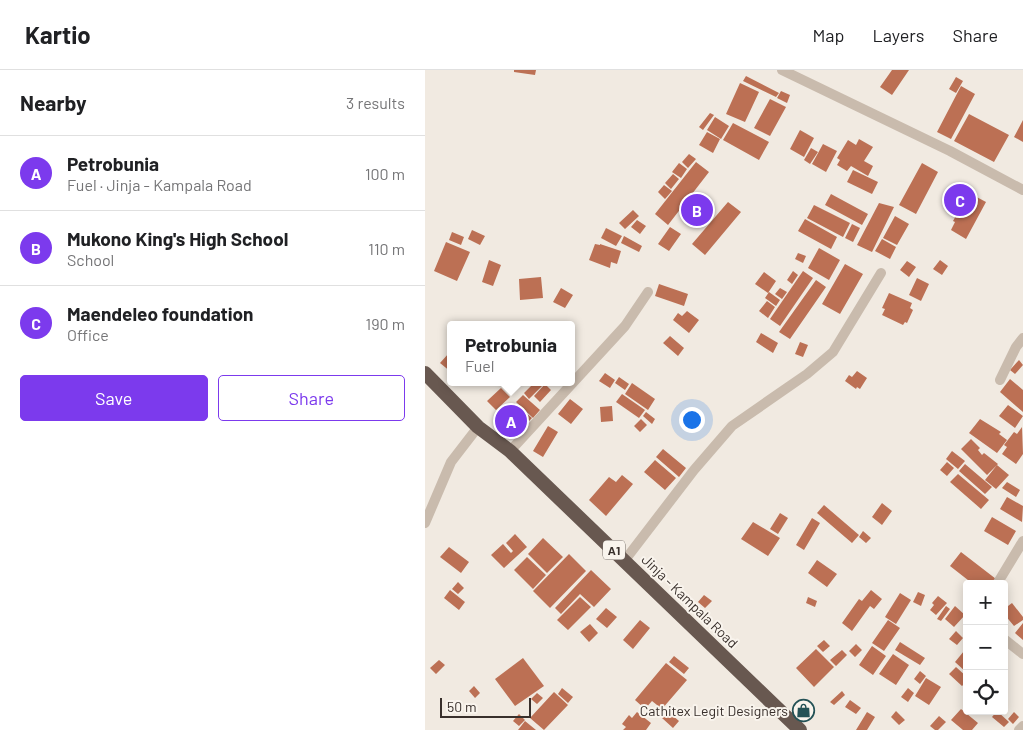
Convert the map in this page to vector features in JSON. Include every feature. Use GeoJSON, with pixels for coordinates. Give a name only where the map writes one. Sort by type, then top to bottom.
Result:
{"type":"FeatureCollection","features":[{"type":"Feature","properties":{"kind":"highway","name":"Jinja - Kampala Road"},"geometry":{"type":"LineString","coordinates":[[425,373],[479,428],[510,451],[625,560],[799,730]]}},
{"type":"Feature","properties":{"kind":"street"},"geometry":{"type":"LineString","coordinates":[[782,70],[950,151],[1023,190]]}},
{"type":"Feature","properties":{"kind":"street"},"geometry":{"type":"LineString","coordinates":[[625,560],[694,470],[732,426],[807,374],[833,352],[881,273]]}},
{"type":"Feature","properties":{"kind":"street"},"geometry":{"type":"LineString","coordinates":[[575,380],[625,326],[648,292]]}},
{"type":"Feature","properties":{"kind":"street"},"geometry":{"type":"LineString","coordinates":[[1000,380],[1016,346],[1023,338]]}},
{"type":"Feature","properties":{"kind":"street"},"geometry":{"type":"LineString","coordinates":[[510,451],[570,386]]}},
{"type":"Feature","properties":{"kind":"street"},"geometry":{"type":"LineString","coordinates":[[425,523],[451,462],[479,428]]}},
{"type":"Feature","properties":{"kind":"street"},"geometry":{"type":"LineString","coordinates":[[999,580],[1023,541]]}},
{"type":"Feature","properties":{"kind":"street"},"geometry":{"type":"LineString","coordinates":[[1008,642],[1023,654]]}},
{"type":"Feature","properties":{"kind":"street"},"geometry":{"type":"LineString","coordinates":[[1019,730],[1023,726]]}},
{"type":"Feature","properties":{"kind":"building"},"geometry":{"type":"Polygon","coordinates":[[[514,70],[536,70],[535,75],[514,72],[514,70]]]}},
{"type":"Feature","properties":{"kind":"building"},"geometry":{"type":"Polygon","coordinates":[[[892,70],[909,70],[892,95],[880,87],[892,70]]]}},
{"type":"Feature","properties":{"kind":"building"},"geometry":{"type":"Polygon","coordinates":[[[746,76],[779,93],[776,97],[743,81],[746,76]]]}},
{"type":"Feature","properties":{"kind":"building"},"geometry":{"type":"Polygon","coordinates":[[[956,77],[963,81],[956,93],[949,89],[956,77]]]}},
{"type":"Feature","properties":{"kind":"building"},"geometry":{"type":"Polygon","coordinates":[[[740,83],[759,92],[745,122],[726,114],[740,83]]]}},
{"type":"Feature","properties":{"kind":"building"},"geometry":{"type":"Polygon","coordinates":[[[961,86],[975,94],[951,139],[937,132],[961,86]]]}},
{"type":"Feature","properties":{"kind":"building"},"geometry":{"type":"Polygon","coordinates":[[[781,91],[790,95],[787,103],[777,98],[781,91]]]}},
{"type":"Feature","properties":{"kind":"building"},"geometry":{"type":"Polygon","coordinates":[[[770,99],[786,107],[770,136],[754,128],[770,99]]]}},
{"type":"Feature","properties":{"kind":"building"},"geometry":{"type":"Polygon","coordinates":[[[710,113],[714,115],[703,130],[699,127],[710,113]]]}},
{"type":"Feature","properties":{"kind":"building"},"geometry":{"type":"Polygon","coordinates":[[[969,114],[1009,135],[994,162],[954,141],[969,114]]]}},
{"type":"Feature","properties":{"kind":"building"},"geometry":{"type":"Polygon","coordinates":[[[715,117],[729,126],[721,139],[707,130],[715,117]]]}},
{"type":"Feature","properties":{"kind":"building"},"geometry":{"type":"Polygon","coordinates":[[[1023,120],[1023,142],[1014,137],[1023,120]]]}},
{"type":"Feature","properties":{"kind":"building"},"geometry":{"type":"Polygon","coordinates":[[[733,123],[769,142],[759,160],[723,140],[733,123]]]}},
{"type":"Feature","properties":{"kind":"building"},"geometry":{"type":"Polygon","coordinates":[[[800,130],[814,138],[804,157],[790,149],[800,130]]]}},
{"type":"Feature","properties":{"kind":"building"},"geometry":{"type":"Polygon","coordinates":[[[707,132],[720,139],[713,153],[699,145],[707,132]]]}},
{"type":"Feature","properties":{"kind":"building"},"geometry":{"type":"Polygon","coordinates":[[[859,139],[873,147],[864,161],[873,166],[868,176],[851,166],[847,171],[837,165],[840,160],[837,158],[848,140],[856,145],[859,139]]]}},
{"type":"Feature","properties":{"kind":"building"},"geometry":{"type":"Polygon","coordinates":[[[823,144],[837,151],[826,172],[812,164],[823,144]]]}},
{"type":"Feature","properties":{"kind":"building"},"geometry":{"type":"Polygon","coordinates":[[[811,148],[818,152],[810,164],[804,160],[811,148]]]}},
{"type":"Feature","properties":{"kind":"building"},"geometry":{"type":"Polygon","coordinates":[[[689,154],[696,159],[688,168],[682,162],[689,154]]]}},
{"type":"Feature","properties":{"kind":"building"},"geometry":{"type":"Polygon","coordinates":[[[696,162],[709,172],[668,225],[655,214],[696,162]]]}},
{"type":"Feature","properties":{"kind":"building"},"geometry":{"type":"Polygon","coordinates":[[[679,163],[687,169],[681,178],[672,172],[679,163]]]}},
{"type":"Feature","properties":{"kind":"building"},"geometry":{"type":"Polygon","coordinates":[[[922,163],[938,172],[916,214],[899,205],[922,163]]]}},
{"type":"Feature","properties":{"kind":"building"},"geometry":{"type":"Polygon","coordinates":[[[853,170],[878,182],[872,194],[847,182],[853,170]]]}},
{"type":"Feature","properties":{"kind":"building"},"geometry":{"type":"Polygon","coordinates":[[[673,174],[679,179],[671,189],[665,183],[673,174]]]}},
{"type":"Feature","properties":{"kind":"building"},"geometry":{"type":"Polygon","coordinates":[[[664,185],[672,191],[665,199],[658,192],[664,185]]]}},
{"type":"Feature","properties":{"kind":"building"},"geometry":{"type":"Polygon","coordinates":[[[831,194],[868,214],[862,225],[825,205],[831,194]]]}},
{"type":"Feature","properties":{"kind":"building"},"geometry":{"type":"Polygon","coordinates":[[[971,194],[986,202],[966,239],[951,230],[958,212],[961,213],[971,194]]]}},
{"type":"Feature","properties":{"kind":"building"},"geometry":{"type":"Polygon","coordinates":[[[728,202],[741,212],[705,255],[692,244],[728,202]]]}},
{"type":"Feature","properties":{"kind":"building"},"geometry":{"type":"Polygon","coordinates":[[[879,203],[894,207],[872,252],[857,245],[879,203]]]}},
{"type":"Feature","properties":{"kind":"building"},"geometry":{"type":"Polygon","coordinates":[[[814,205],[850,223],[843,237],[807,218],[814,205]]]}},
{"type":"Feature","properties":{"kind":"building"},"geometry":{"type":"Polygon","coordinates":[[[633,210],[639,216],[625,229],[619,223],[633,210]]]}},
{"type":"Feature","properties":{"kind":"building"},"geometry":{"type":"Polygon","coordinates":[[[895,216],[909,224],[897,245],[883,238],[895,216]]]}},
{"type":"Feature","properties":{"kind":"building"},"geometry":{"type":"Polygon","coordinates":[[[805,219],[837,237],[831,249],[798,231],[805,219]]]}},
{"type":"Feature","properties":{"kind":"building"},"geometry":{"type":"Polygon","coordinates":[[[637,220],[646,226],[640,234],[631,227],[637,220]]]}},
{"type":"Feature","properties":{"kind":"building"},"geometry":{"type":"Polygon","coordinates":[[[852,224],[860,228],[853,242],[845,238],[852,224]]]}},
{"type":"Feature","properties":{"kind":"building"},"geometry":{"type":"Polygon","coordinates":[[[670,227],[681,234],[669,251],[658,244],[670,227]]]}},
{"type":"Feature","properties":{"kind":"building"},"geometry":{"type":"Polygon","coordinates":[[[606,228],[622,236],[616,246],[601,238],[606,228]]]}},
{"type":"Feature","properties":{"kind":"building"},"geometry":{"type":"Polygon","coordinates":[[[472,230],[485,236],[480,245],[468,239],[472,230]]]}},
{"type":"Feature","properties":{"kind":"building"},"geometry":{"type":"Polygon","coordinates":[[[452,232],[464,237],[461,245],[449,240],[452,232]]]}},
{"type":"Feature","properties":{"kind":"building"},"geometry":{"type":"Polygon","coordinates":[[[624,236],[642,246],[639,252],[621,243],[624,236]]]}},
{"type":"Feature","properties":{"kind":"building"},"geometry":{"type":"Polygon","coordinates":[[[882,239],[896,247],[890,259],[875,251],[882,239]]]}},
{"type":"Feature","properties":{"kind":"building"},"geometry":{"type":"Polygon","coordinates":[[[446,242],[470,252],[457,281],[434,271],[446,242]]]}},
{"type":"Feature","properties":{"kind":"building"},"geometry":{"type":"Polygon","coordinates":[[[595,244],[621,251],[617,264],[611,262],[610,268],[589,260],[595,244]]]}},
{"type":"Feature","properties":{"kind":"building"},"geometry":{"type":"Polygon","coordinates":[[[819,248],[840,260],[829,280],[808,268],[819,248]]]}},
{"type":"Feature","properties":{"kind":"building"},"geometry":{"type":"Polygon","coordinates":[[[798,253],[806,256],[803,263],[795,259],[798,253]]]}},
{"type":"Feature","properties":{"kind":"building"},"geometry":{"type":"Polygon","coordinates":[[[489,260],[501,265],[493,286],[482,282],[489,260]]]}},
{"type":"Feature","properties":{"kind":"building"},"geometry":{"type":"Polygon","coordinates":[[[940,260],[948,266],[942,275],[933,269],[940,260]]]}},
{"type":"Feature","properties":{"kind":"building"},"geometry":{"type":"Polygon","coordinates":[[[907,261],[916,267],[909,277],[900,270],[907,261]]]}},
{"type":"Feature","properties":{"kind":"building"},"geometry":{"type":"Polygon","coordinates":[[[845,264],[863,274],[840,314],[822,304],[845,264]]]}},
{"type":"Feature","properties":{"kind":"building"},"geometry":{"type":"Polygon","coordinates":[[[793,271],[798,275],[792,284],[787,280],[793,271]]]}},
{"type":"Feature","properties":{"kind":"building"},"geometry":{"type":"Polygon","coordinates":[[[803,271],[813,278],[780,326],[770,319],[803,271]]]}},
{"type":"Feature","properties":{"kind":"building"},"geometry":{"type":"Polygon","coordinates":[[[764,272],[776,281],[768,293],[755,284],[764,272]]]}},
{"type":"Feature","properties":{"kind":"building"},"geometry":{"type":"Polygon","coordinates":[[[541,277],[543,298],[520,300],[519,279],[541,277]]]}},
{"type":"Feature","properties":{"kind":"building"},"geometry":{"type":"Polygon","coordinates":[[[917,278],[929,284],[921,301],[909,295],[917,278]]]}},
{"type":"Feature","properties":{"kind":"building"},"geometry":{"type":"Polygon","coordinates":[[[816,280],[826,287],[790,339],[779,332],[816,280]]]}},
{"type":"Feature","properties":{"kind":"building"},"geometry":{"type":"Polygon","coordinates":[[[659,284],[688,294],[684,306],[655,296],[659,284]]]}},
{"type":"Feature","properties":{"kind":"building"},"geometry":{"type":"Polygon","coordinates":[[[561,288],[573,295],[565,308],[553,302],[561,288]]]}},
{"type":"Feature","properties":{"kind":"building"},"geometry":{"type":"Polygon","coordinates":[[[780,288],[787,292],[782,299],[775,294],[780,288]]]}},
{"type":"Feature","properties":{"kind":"building"},"geometry":{"type":"Polygon","coordinates":[[[769,292],[780,300],[776,306],[765,298],[769,292]]]}},
{"type":"Feature","properties":{"kind":"building"},"geometry":{"type":"Polygon","coordinates":[[[889,293],[912,303],[910,308],[913,310],[907,323],[905,322],[903,325],[882,315],[885,309],[882,308],[889,293]]]}},
{"type":"Feature","properties":{"kind":"building"},"geometry":{"type":"Polygon","coordinates":[[[767,301],[775,307],[768,318],[759,311],[767,301]]]}},
{"type":"Feature","properties":{"kind":"building"},"geometry":{"type":"Polygon","coordinates":[[[687,311],[699,320],[689,333],[673,320],[678,313],[682,316],[687,311]]]}},
{"type":"Feature","properties":{"kind":"building"},"geometry":{"type":"Polygon","coordinates":[[[761,333],[778,343],[773,353],[756,342],[761,333]]]}},
{"type":"Feature","properties":{"kind":"building"},"geometry":{"type":"Polygon","coordinates":[[[670,336],[684,348],[678,356],[663,343],[670,336]]]}},
{"type":"Feature","properties":{"kind":"building"},"geometry":{"type":"Polygon","coordinates":[[[800,342],[808,345],[803,357],[795,354],[800,342]]]}},
{"type":"Feature","properties":{"kind":"building"},"geometry":{"type":"Polygon","coordinates":[[[447,355],[447,369],[440,363],[447,355]]]}},
{"type":"Feature","properties":{"kind":"building"},"geometry":{"type":"Polygon","coordinates":[[[1019,360],[1023,365],[1015,374],[1010,370],[1019,360]]]}},
{"type":"Feature","properties":{"kind":"building"},"geometry":{"type":"Polygon","coordinates":[[[857,371],[867,378],[860,389],[857,387],[856,389],[845,381],[849,375],[852,377],[857,371]]]}},
{"type":"Feature","properties":{"kind":"building"},"geometry":{"type":"Polygon","coordinates":[[[605,373],[615,380],[610,388],[599,381],[605,373]]]}},
{"type":"Feature","properties":{"kind":"building"},"geometry":{"type":"Polygon","coordinates":[[[619,377],[629,384],[625,390],[615,383],[619,377]]]}},
{"type":"Feature","properties":{"kind":"building"},"geometry":{"type":"Polygon","coordinates":[[[1010,379],[1023,390],[1023,412],[1000,392],[1010,379]]]}},
{"type":"Feature","properties":{"kind":"building"},"geometry":{"type":"Polygon","coordinates":[[[632,383],[655,399],[648,410],[625,394],[632,383]]]}},
{"type":"Feature","properties":{"kind":"building"},"geometry":{"type":"Polygon","coordinates":[[[531,386],[542,386],[529,399],[524,393],[531,386]]]}},
{"type":"Feature","properties":{"kind":"building"},"geometry":{"type":"Polygon","coordinates":[[[543,386],[547,386],[551,390],[540,402],[534,396],[543,386]]]}},
{"type":"Feature","properties":{"kind":"building"},"geometry":{"type":"Polygon","coordinates":[[[501,388],[510,397],[496,410],[487,401],[501,388]]]}},
{"type":"Feature","properties":{"kind":"building"},"geometry":{"type":"Polygon","coordinates":[[[622,394],[645,410],[639,418],[616,402],[622,394]]]}},
{"type":"Feature","properties":{"kind":"building"},"geometry":{"type":"Polygon","coordinates":[[[523,395],[540,410],[533,418],[516,402],[523,395]]]}},
{"type":"Feature","properties":{"kind":"building"},"geometry":{"type":"Polygon","coordinates":[[[570,399],[583,409],[571,424],[558,414],[570,399]]]}},
{"type":"Feature","properties":{"kind":"building"},"geometry":{"type":"Polygon","coordinates":[[[514,403],[532,418],[523,427],[506,412],[514,403]]]}},
{"type":"Feature","properties":{"kind":"building"},"geometry":{"type":"Polygon","coordinates":[[[1008,405],[1023,416],[1015,428],[999,416],[1008,405]]]}},
{"type":"Feature","properties":{"kind":"building"},"geometry":{"type":"Polygon","coordinates":[[[612,406],[613,421],[601,422],[600,407],[612,406]]]}},
{"type":"Feature","properties":{"kind":"building"},"geometry":{"type":"Polygon","coordinates":[[[646,412],[655,419],[652,424],[643,416],[646,412]]]}},
{"type":"Feature","properties":{"kind":"building"},"geometry":{"type":"Polygon","coordinates":[[[641,419],[647,425],[640,432],[634,426],[641,419]]]}},
{"type":"Feature","properties":{"kind":"building"},"geometry":{"type":"Polygon","coordinates":[[[980,419],[1001,432],[999,434],[1007,440],[997,453],[969,433],[980,419]]]}},
{"type":"Feature","properties":{"kind":"building"},"geometry":{"type":"Polygon","coordinates":[[[548,426],[558,432],[543,457],[533,451],[548,426]]]}},
{"type":"Feature","properties":{"kind":"building"},"geometry":{"type":"Polygon","coordinates":[[[1022,427],[1023,454],[1016,464],[1002,454],[1007,447],[1004,445],[1014,432],[1017,434],[1022,427]]]}},
{"type":"Feature","properties":{"kind":"building"},"geometry":{"type":"Polygon","coordinates":[[[971,439],[980,448],[978,450],[982,455],[984,453],[998,464],[987,475],[961,449],[971,439]]]}},
{"type":"Feature","properties":{"kind":"building"},"geometry":{"type":"Polygon","coordinates":[[[663,449],[686,468],[679,477],[656,457],[663,449]]]}},
{"type":"Feature","properties":{"kind":"building"},"geometry":{"type":"Polygon","coordinates":[[[952,451],[965,461],[958,469],[946,459],[952,451]]]}},
{"type":"Feature","properties":{"kind":"building"},"geometry":{"type":"Polygon","coordinates":[[[655,460],[676,478],[665,490],[644,472],[655,460]]]}},
{"type":"Feature","properties":{"kind":"building"},"geometry":{"type":"Polygon","coordinates":[[[947,462],[954,468],[947,476],[940,470],[947,462]]]}},
{"type":"Feature","properties":{"kind":"building"},"geometry":{"type":"Polygon","coordinates":[[[965,464],[992,487],[985,494],[959,471],[965,464]]]}},
{"type":"Feature","properties":{"kind":"building"},"geometry":{"type":"Polygon","coordinates":[[[997,465],[1009,475],[996,489],[985,480],[997,465]]]}},
{"type":"Feature","properties":{"kind":"building"},"geometry":{"type":"Polygon","coordinates":[[[958,474],[989,500],[981,509],[950,482],[958,474]]]}},
{"type":"Feature","properties":{"kind":"building"},"geometry":{"type":"Polygon","coordinates":[[[622,475],[633,484],[606,516],[589,500],[609,477],[616,482],[622,475]]]}},
{"type":"Feature","properties":{"kind":"building"},"geometry":{"type":"Polygon","coordinates":[[[1007,482],[1020,490],[1016,497],[1002,488],[1007,482]]]}},
{"type":"Feature","properties":{"kind":"building"},"geometry":{"type":"Polygon","coordinates":[[[1007,497],[1023,506],[1022,522],[1000,509],[1007,497]]]}},
{"type":"Feature","properties":{"kind":"building"},"geometry":{"type":"Polygon","coordinates":[[[882,503],[892,511],[882,525],[872,517],[882,503]]]}},
{"type":"Feature","properties":{"kind":"building"},"geometry":{"type":"Polygon","coordinates":[[[824,505],[859,535],[852,543],[817,513],[824,505]]]}},
{"type":"Feature","properties":{"kind":"building"},"geometry":{"type":"Polygon","coordinates":[[[780,513],[788,518],[778,534],[770,529],[780,513]]]}},
{"type":"Feature","properties":{"kind":"building"},"geometry":{"type":"Polygon","coordinates":[[[992,517],[1016,531],[1008,545],[984,531],[992,517]]]}},
{"type":"Feature","properties":{"kind":"building"},"geometry":{"type":"Polygon","coordinates":[[[812,518],[820,523],[804,550],[796,545],[812,518]]]}},
{"type":"Feature","properties":{"kind":"building"},"geometry":{"type":"Polygon","coordinates":[[[753,522],[780,538],[768,556],[741,539],[753,522]]]}},
{"type":"Feature","properties":{"kind":"building"},"geometry":{"type":"Polygon","coordinates":[[[863,531],[871,538],[866,543],[859,537],[863,531]]]}},
{"type":"Feature","properties":{"kind":"building"},"geometry":{"type":"Polygon","coordinates":[[[515,534],[527,547],[504,568],[491,555],[503,544],[511,553],[513,551],[506,543],[515,534]]]}},
{"type":"Feature","properties":{"kind":"building"},"geometry":{"type":"Polygon","coordinates":[[[543,538],[563,557],[547,573],[528,554],[543,538]]]}},
{"type":"Feature","properties":{"kind":"building"},"geometry":{"type":"Polygon","coordinates":[[[449,547],[469,562],[461,573],[440,557],[449,547]]]}},
{"type":"Feature","properties":{"kind":"building"},"geometry":{"type":"Polygon","coordinates":[[[961,552],[996,579],[968,580],[950,566],[961,552]]]}},
{"type":"Feature","properties":{"kind":"building"},"geometry":{"type":"Polygon","coordinates":[[[569,554],[586,571],[550,608],[533,591],[569,554]]]}},
{"type":"Feature","properties":{"kind":"building"},"geometry":{"type":"Polygon","coordinates":[[[527,557],[546,575],[533,589],[514,570],[527,557]]]}},
{"type":"Feature","properties":{"kind":"building"},"geometry":{"type":"Polygon","coordinates":[[[817,560],[837,574],[827,587],[808,573],[817,560]]]}},
{"type":"Feature","properties":{"kind":"building"},"geometry":{"type":"Polygon","coordinates":[[[591,570],[611,589],[594,607],[580,594],[561,614],[555,608],[591,570]]]}},
{"type":"Feature","properties":{"kind":"building"},"geometry":{"type":"Polygon","coordinates":[[[458,582],[464,588],[458,594],[452,589],[458,582]]]}},
{"type":"Feature","properties":{"kind":"building"},"geometry":{"type":"Polygon","coordinates":[[[450,590],[465,602],[459,610],[444,598],[450,590]]]}},
{"type":"Feature","properties":{"kind":"building"},"geometry":{"type":"Polygon","coordinates":[[[871,590],[882,599],[874,609],[870,606],[852,631],[842,623],[859,599],[862,601],[871,590]]]}},
{"type":"Feature","properties":{"kind":"building"},"geometry":{"type":"Polygon","coordinates":[[[918,592],[925,595],[921,606],[913,602],[918,592]]]}},
{"type":"Feature","properties":{"kind":"building"},"geometry":{"type":"Polygon","coordinates":[[[900,593],[911,600],[896,624],[885,617],[900,593]]]}},
{"type":"Feature","properties":{"kind":"building"},"geometry":{"type":"Polygon","coordinates":[[[704,595],[712,601],[705,608],[698,602],[704,595]]]}},
{"type":"Feature","properties":{"kind":"building"},"geometry":{"type":"Polygon","coordinates":[[[938,596],[947,603],[936,615],[930,610],[934,605],[932,603],[938,596]]]}},
{"type":"Feature","properties":{"kind":"building"},"geometry":{"type":"Polygon","coordinates":[[[580,597],[591,607],[568,630],[557,620],[580,597]]]}},
{"type":"Feature","properties":{"kind":"building"},"geometry":{"type":"Polygon","coordinates":[[[808,597],[817,601],[815,607],[806,603],[808,597]]]}},
{"type":"Feature","properties":{"kind":"building"},"geometry":{"type":"Polygon","coordinates":[[[1012,603],[1023,617],[1023,620],[1014,626],[1008,619],[1008,606],[1012,603]]]}},
{"type":"Feature","properties":{"kind":"building"},"geometry":{"type":"Polygon","coordinates":[[[946,606],[950,609],[941,621],[937,619],[946,606]]]}},
{"type":"Feature","properties":{"kind":"building"},"geometry":{"type":"Polygon","coordinates":[[[955,606],[963,613],[963,617],[954,627],[945,619],[955,606]]]}},
{"type":"Feature","properties":{"kind":"building"},"geometry":{"type":"Polygon","coordinates":[[[606,608],[617,617],[607,628],[596,619],[606,608]]]}},
{"type":"Feature","properties":{"kind":"building"},"geometry":{"type":"Polygon","coordinates":[[[640,620],[650,628],[633,649],[623,640],[640,620]]]}},
{"type":"Feature","properties":{"kind":"building"},"geometry":{"type":"Polygon","coordinates":[[[888,620],[900,628],[884,651],[872,643],[888,620]]]}},
{"type":"Feature","properties":{"kind":"building"},"geometry":{"type":"Polygon","coordinates":[[[1023,623],[1023,640],[1015,633],[1023,623]]]}},
{"type":"Feature","properties":{"kind":"building"},"geometry":{"type":"Polygon","coordinates":[[[590,624],[598,633],[589,642],[580,632],[590,624]]]}},
{"type":"Feature","properties":{"kind":"building"},"geometry":{"type":"Polygon","coordinates":[[[956,631],[963,638],[957,645],[949,639],[956,631]]]}},
{"type":"Feature","properties":{"kind":"building"},"geometry":{"type":"Polygon","coordinates":[[[824,640],[830,646],[823,652],[817,646],[824,640]]]}},
{"type":"Feature","properties":{"kind":"building"},"geometry":{"type":"Polygon","coordinates":[[[900,642],[925,658],[920,665],[895,650],[900,642]]]}},
{"type":"Feature","properties":{"kind":"building"},"geometry":{"type":"Polygon","coordinates":[[[856,644],[862,650],[855,657],[849,651],[856,644]]]}},
{"type":"Feature","properties":{"kind":"building"},"geometry":{"type":"Polygon","coordinates":[[[872,646],[886,656],[873,675],[859,665],[872,646]]]}},
{"type":"Feature","properties":{"kind":"building"},"geometry":{"type":"Polygon","coordinates":[[[816,649],[834,667],[814,687],[796,668],[816,649]]]}},
{"type":"Feature","properties":{"kind":"building"},"geometry":{"type":"Polygon","coordinates":[[[842,650],[847,655],[836,666],[830,660],[842,650]]]}},
{"type":"Feature","properties":{"kind":"building"},"geometry":{"type":"Polygon","coordinates":[[[963,652],[963,669],[955,662],[963,652]]]}},
{"type":"Feature","properties":{"kind":"building"},"geometry":{"type":"Polygon","coordinates":[[[893,654],[909,665],[896,685],[879,674],[893,654]]]}},
{"type":"Feature","properties":{"kind":"building"},"geometry":{"type":"Polygon","coordinates":[[[674,656],[689,668],[684,674],[669,662],[674,656]]]}},
{"type":"Feature","properties":{"kind":"building"},"geometry":{"type":"Polygon","coordinates":[[[523,658],[544,686],[515,706],[495,679],[523,658]]]}},
{"type":"Feature","properties":{"kind":"building"},"geometry":{"type":"Polygon","coordinates":[[[439,660],[445,665],[436,674],[430,668],[439,660]]]}},
{"type":"Feature","properties":{"kind":"building"},"geometry":{"type":"Polygon","coordinates":[[[666,663],[687,680],[662,709],[652,701],[645,709],[635,700],[666,663]]]}},
{"type":"Feature","properties":{"kind":"building"},"geometry":{"type":"Polygon","coordinates":[[[956,667],[963,673],[963,685],[962,686],[949,674],[956,667]]]}},
{"type":"Feature","properties":{"kind":"building"},"geometry":{"type":"Polygon","coordinates":[[[920,671],[926,676],[920,684],[914,679],[920,671]]]}},
{"type":"Feature","properties":{"kind":"building"},"geometry":{"type":"Polygon","coordinates":[[[926,678],[941,687],[929,705],[915,696],[926,678]]]}},
{"type":"Feature","properties":{"kind":"building"},"geometry":{"type":"Polygon","coordinates":[[[474,686],[480,693],[475,698],[469,691],[474,686]]]}},
{"type":"Feature","properties":{"kind":"building"},"geometry":{"type":"Polygon","coordinates":[[[562,688],[573,697],[568,703],[558,694],[562,688]]]}},
{"type":"Feature","properties":{"kind":"building"},"geometry":{"type":"Polygon","coordinates":[[[908,688],[914,693],[908,702],[901,697],[908,688]]]}},
{"type":"Feature","properties":{"kind":"building"},"geometry":{"type":"Polygon","coordinates":[[[842,691],[845,695],[834,705],[830,702],[842,691]]]}},
{"type":"Feature","properties":{"kind":"building"},"geometry":{"type":"Polygon","coordinates":[[[554,692],[568,705],[544,730],[530,718],[554,692]]]}},
{"type":"Feature","properties":{"kind":"building"},"geometry":{"type":"Polygon","coordinates":[[[537,693],[543,698],[537,704],[531,699],[537,693]]]}},
{"type":"Feature","properties":{"kind":"building"},"geometry":{"type":"Polygon","coordinates":[[[850,700],[861,708],[856,714],[845,707],[850,700]]]}},
{"type":"Feature","properties":{"kind":"building"},"geometry":{"type":"Polygon","coordinates":[[[670,708],[675,711],[672,715],[679,721],[673,728],[662,718],[670,708]]]}},
{"type":"Feature","properties":{"kind":"building"},"geometry":{"type":"Polygon","coordinates":[[[961,709],[963,715],[968,715],[978,723],[972,730],[963,730],[951,720],[961,709]]]}},
{"type":"Feature","properties":{"kind":"building"},"geometry":{"type":"Polygon","coordinates":[[[896,711],[905,720],[899,725],[891,717],[896,711]]]}},
{"type":"Feature","properties":{"kind":"building"},"geometry":{"type":"Polygon","coordinates":[[[637,712],[651,723],[646,730],[623,730],[626,727],[622,724],[629,715],[632,718],[637,712]]]}},
{"type":"Feature","properties":{"kind":"building"},"geometry":{"type":"Polygon","coordinates":[[[867,712],[875,717],[867,730],[856,730],[867,712]]]}},
{"type":"Feature","properties":{"kind":"building"},"geometry":{"type":"Polygon","coordinates":[[[1014,712],[1019,717],[1013,724],[1008,719],[1014,712]]]}},
{"type":"Feature","properties":{"kind":"building"},"geometry":{"type":"Polygon","coordinates":[[[519,714],[525,720],[519,726],[513,721],[519,714]]]}},
{"type":"Feature","properties":{"kind":"building"},"geometry":{"type":"Polygon","coordinates":[[[994,715],[1001,715],[1009,722],[1004,727],[992,717],[994,715]]]}},
{"type":"Feature","properties":{"kind":"building"},"geometry":{"type":"Polygon","coordinates":[[[939,716],[946,722],[938,730],[935,730],[930,726],[939,716]]]}},
{"type":"Feature","properties":{"kind":"building"},"geometry":{"type":"Polygon","coordinates":[[[525,721],[536,730],[518,730],[525,721]]]}},
{"type":"Feature","properties":{"kind":"place","name":"Maendeleo foundation"},"geometry":{"type":"Point","coordinates":[960,200]}},
{"type":"Feature","properties":{"kind":"place","name":"Mukono King's High School"},"geometry":{"type":"Point","coordinates":[697,210]}},
{"type":"Feature","properties":{"kind":"place","name":"Petrobunia"},"geometry":{"type":"Point","coordinates":[511,421]}},
{"type":"Feature","properties":{"kind":"place","name":"Cathitex Legit Designers"},"geometry":{"type":"Point","coordinates":[804,710]}}]}
